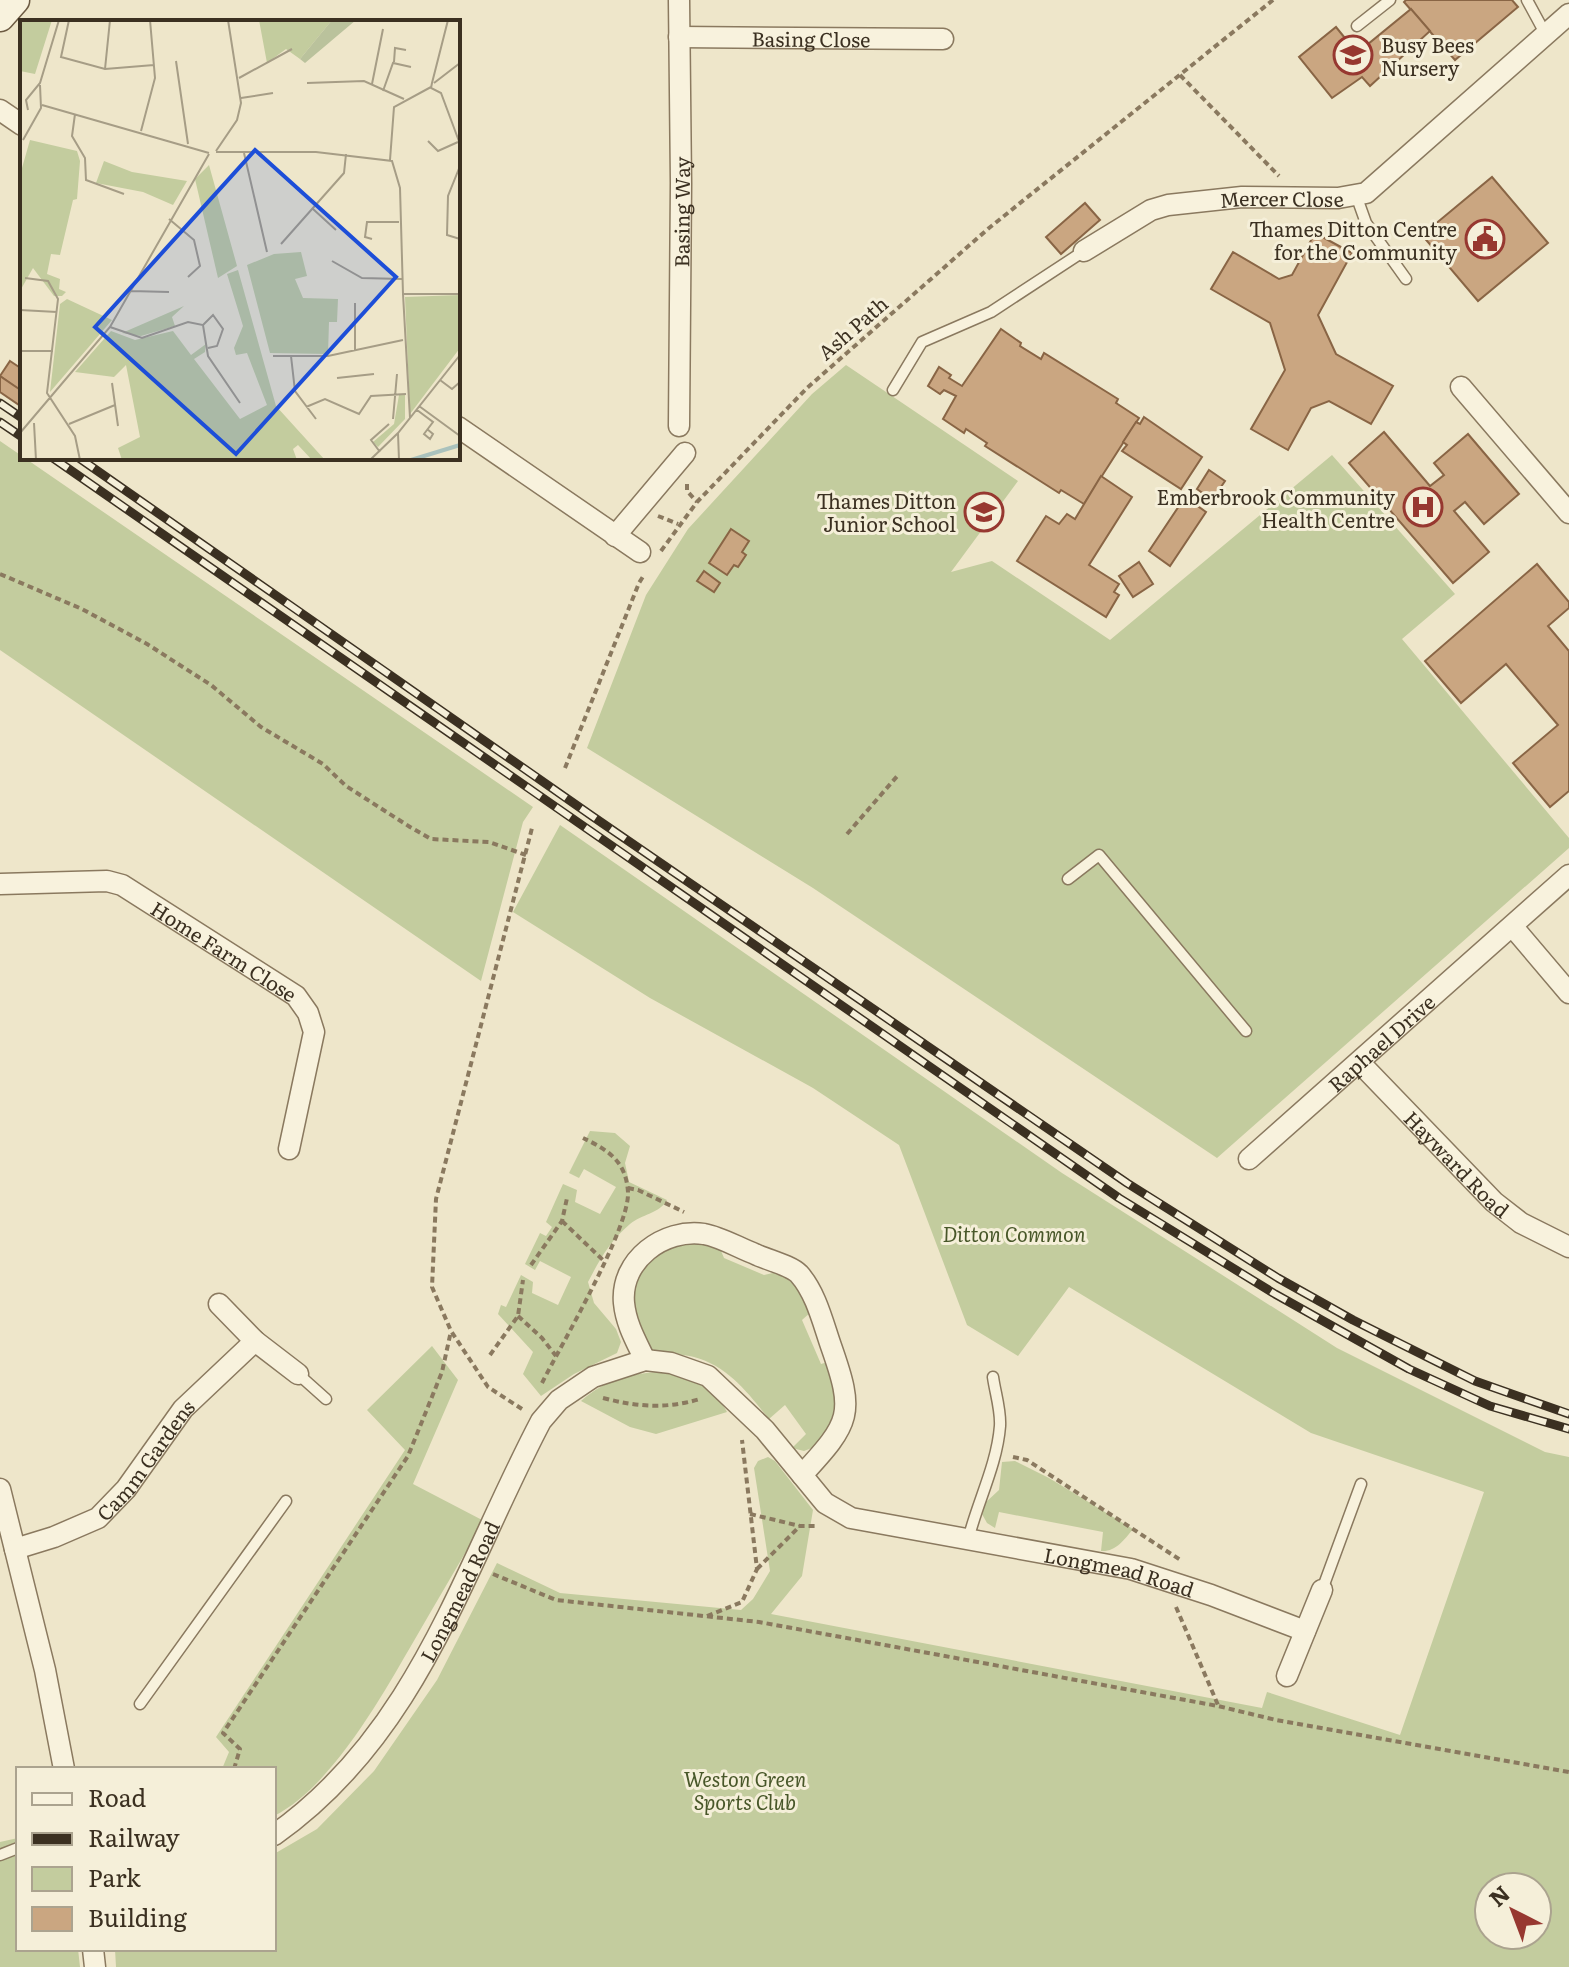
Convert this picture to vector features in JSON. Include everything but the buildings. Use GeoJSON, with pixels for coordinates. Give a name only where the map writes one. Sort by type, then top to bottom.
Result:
{"type":"FeatureCollection","features":[{"type":"Feature","properties":{"kind":"main road"},"geometry":{"type":"LineString","coordinates":[[0,17],[15,0]]}},
{"type":"Feature","properties":{"kind":"street","name":"Basing Way"},"geometry":{"type":"LineString","coordinates":[[679,0],[679,426]]}},
{"type":"Feature","properties":{"kind":"street","name":"Mercer Close"},"geometry":{"type":"LineString","coordinates":[[1084,251],[1151,210],[1168,205],[1242,197],[1300,198],[1366,193],[1569,14]]}},
{"type":"Feature","properties":{"kind":"street","name":"Basing Close"},"geometry":{"type":"LineString","coordinates":[[679,37],[943,39]]}},
{"type":"Feature","properties":{"kind":"street"},"geometry":{"type":"LineString","coordinates":[[0,110],[20,124]]}},
{"type":"Feature","properties":{"kind":"street"},"geometry":{"type":"LineString","coordinates":[[1461,387],[1569,513]]}},
{"type":"Feature","properties":{"kind":"street"},"geometry":{"type":"LineString","coordinates":[[460,428],[615,536],[647,562]]}},
{"type":"Feature","properties":{"kind":"street"},"geometry":{"type":"LineString","coordinates":[[615,536],[685,453]]}},
{"type":"Feature","properties":{"kind":"street","name":"Raphael Drive"},"geometry":{"type":"LineString","coordinates":[[1249,1159],[1569,875]]}},
{"type":"Feature","properties":{"kind":"street","name":"Home Farm Close"},"geometry":{"type":"LineString","coordinates":[[0,884],[107,881],[122,885],[296,996],[308,1013],[314,1032],[289,1149]]}},
{"type":"Feature","properties":{"kind":"street"},"geometry":{"type":"LineString","coordinates":[[1513,927],[1569,993]]}},
{"type":"Feature","properties":{"kind":"street","name":"Hayward Road"},"geometry":{"type":"LineString","coordinates":[[1360,1063],[1494,1202],[1521,1223],[1569,1247]]}},
{"type":"Feature","properties":{"kind":"street"},"geometry":{"type":"LineString","coordinates":[[645,1360],[627,1324],[624,1300],[627,1279],[637,1260],[655,1243],[681,1233],[706,1234],[798,1273],[816,1302],[844,1381],[847,1410],[835,1436],[802,1475]]}},
{"type":"Feature","properties":{"kind":"street"},"geometry":{"type":"LineString","coordinates":[[219,1304],[255,1341],[298,1374]]}},
{"type":"Feature","properties":{"kind":"street","name":"Camm Gardens"},"geometry":{"type":"LineString","coordinates":[[15,1549],[54,1537],[98,1518],[126,1489],[183,1409],[255,1341]]}},
{"type":"Feature","properties":{"kind":"street","name":"Longmead Road"},"geometry":{"type":"LineString","coordinates":[[276,1834],[306,1812],[344,1776],[380,1730],[422,1667],[541,1421],[576,1386],[616,1367],[645,1360],[671,1363],[708,1376],[735,1401],[825,1503],[846,1515],[968,1540],[1133,1562],[1164,1579],[1305,1631]]}},
{"type":"Feature","properties":{"kind":"street"},"geometry":{"type":"LineString","coordinates":[[0,1489],[45,1670],[64,1767]]}},
{"type":"Feature","properties":{"kind":"street"},"geometry":{"type":"LineString","coordinates":[[1287,1676],[1322,1590]]}},
{"type":"Feature","properties":{"kind":"lane"},"geometry":{"type":"LineString","coordinates":[[1357,26],[1390,0]]}},
{"type":"Feature","properties":{"kind":"lane"},"geometry":{"type":"LineString","coordinates":[[1527,0],[1546,35]]}},
{"type":"Feature","properties":{"kind":"lane"},"geometry":{"type":"LineString","coordinates":[[1356,195],[1366,223],[1406,279]]}},
{"type":"Feature","properties":{"kind":"lane"},"geometry":{"type":"LineString","coordinates":[[893,390],[922,342],[991,312],[1084,251]]}},
{"type":"Feature","properties":{"kind":"lane"},"geometry":{"type":"LineString","coordinates":[[1068,879],[1099,855],[1246,1031]]}},
{"type":"Feature","properties":{"kind":"lane"},"geometry":{"type":"LineString","coordinates":[[298,1374],[326,1399]]}},
{"type":"Feature","properties":{"kind":"lane"},"geometry":{"type":"LineString","coordinates":[[968,1540],[995,1453],[1000,1424],[993,1377]]}},
{"type":"Feature","properties":{"kind":"lane"},"geometry":{"type":"LineString","coordinates":[[1322,1590],[1361,1484]]}},
{"type":"Feature","properties":{"kind":"lane"},"geometry":{"type":"LineString","coordinates":[[140,1704],[286,1501]]}},
{"type":"Feature","properties":{"kind":"path","name":"Ash Path"},"geometry":{"type":"LineString","coordinates":[[565,768],[647,562],[697,502],[807,388],[989,228],[1273,0]]}},
{"type":"Feature","properties":{"kind":"path"},"geometry":{"type":"LineString","coordinates":[[1180,75],[1300,198]]}},
{"type":"Feature","properties":{"kind":"path"},"geometry":{"type":"LineString","coordinates":[[0,574],[82,609],[147,644],[211,685],[261,727],[323,764],[346,786],[431,839],[489,842],[526,855]]}},
{"type":"Feature","properties":{"kind":"path"},"geometry":{"type":"LineString","coordinates":[[847,834],[899,774]]}},
{"type":"Feature","properties":{"kind":"path"},"geometry":{"type":"LineString","coordinates":[[532,828],[436,1199],[432,1287],[451,1331],[488,1387],[541,1421]]}},
{"type":"Feature","properties":{"kind":"path"},"geometry":{"type":"LineString","coordinates":[[536,1394],[628,1207],[628,1188],[621,1167],[608,1150],[583,1138]]}},
{"type":"Feature","properties":{"kind":"path"},"geometry":{"type":"LineString","coordinates":[[628,1188],[698,1218],[706,1234]]}},
{"type":"Feature","properties":{"kind":"path"},"geometry":{"type":"LineString","coordinates":[[531,1265],[562,1221],[567,1198]]}},
{"type":"Feature","properties":{"kind":"path"},"geometry":{"type":"LineString","coordinates":[[562,1221],[604,1261]]}},
{"type":"Feature","properties":{"kind":"path"},"geometry":{"type":"LineString","coordinates":[[490,1355],[518,1316],[523,1280]]}},
{"type":"Feature","properties":{"kind":"path"},"geometry":{"type":"LineString","coordinates":[[518,1316],[556,1356]]}},
{"type":"Feature","properties":{"kind":"path"},"geometry":{"type":"LineString","coordinates":[[235,1767],[240,1749],[223,1733],[408,1456],[442,1372],[451,1331]]}},
{"type":"Feature","properties":{"kind":"path"},"geometry":{"type":"LineString","coordinates":[[576,1386],[594,1396],[646,1408],[680,1405],[706,1397],[735,1401],[757,1569]]}},
{"type":"Feature","properties":{"kind":"path"},"geometry":{"type":"LineString","coordinates":[[995,1453],[1027,1460],[1202,1573],[1211,1595]]}},
{"type":"Feature","properties":{"kind":"path"},"geometry":{"type":"LineString","coordinates":[[750,1514],[800,1526],[835,1527],[846,1515]]}},
{"type":"Feature","properties":{"kind":"path"},"geometry":{"type":"LineString","coordinates":[[705,1617],[742,1602],[757,1569],[800,1526]]}},
{"type":"Feature","properties":{"kind":"path"},"geometry":{"type":"LineString","coordinates":[[472,1565],[556,1600],[759,1622],[1569,1772]]}},
{"type":"Feature","properties":{"kind":"path"},"geometry":{"type":"LineString","coordinates":[[1164,1579],[1218,1706]]}},
{"type":"Feature","properties":{"kind":"green space"},"geometry":{"type":"Polygon","coordinates":[[[846,365],[1018,481],[951,572],[992,561],[1110,640],[1332,455],[1455,594],[1402,639],[1569,838],[1569,848],[1217,1158],[813,888],[587,748],[646,595],[688,529],[812,394],[846,365]]]}},
{"type":"Feature","properties":{"kind":"green space"},"geometry":{"type":"Polygon","coordinates":[[[0,441],[20,455],[20,460],[28,460],[533,807],[523,822],[481,981],[0,650],[0,441]]]}},
{"type":"Feature","properties":{"kind":"green space"},"geometry":{"type":"Polygon","coordinates":[[[560,825],[1062,1173],[1337,1348],[1545,1452],[1569,1457],[1569,1967],[116,1967],[115,1951],[276,1951],[276,1853],[317,1829],[374,1771],[437,1680],[497,1563],[560,1593],[741,1610],[753,1599],[770,1571],[754,1468],[758,1461],[768,1457],[775,1461],[813,1510],[802,1576],[771,1614],[1262,1708],[1267,1692],[1400,1735],[1484,1492],[1311,1433],[1069,1287],[1018,1356],[967,1325],[899,1145],[813,1088],[650,998],[513,912],[560,825]]]}},
{"type":"Feature","properties":{"kind":"green space"},"geometry":{"type":"Polygon","coordinates":[[[590,1131],[615,1133],[630,1146],[625,1163],[629,1182],[667,1200],[660,1208],[623,1230],[588,1282],[594,1303],[616,1329],[621,1342],[617,1353],[574,1374],[541,1396],[523,1374],[533,1352],[498,1314],[501,1305],[506,1307],[521,1275],[533,1282],[532,1293],[558,1305],[571,1277],[540,1261],[535,1270],[525,1264],[540,1233],[546,1236],[552,1227],[546,1222],[563,1184],[577,1190],[575,1202],[600,1214],[616,1187],[584,1169],[579,1178],[569,1173],[590,1131]]]}},
{"type":"Feature","properties":{"kind":"green space"},"geometry":{"type":"Polygon","coordinates":[[[693,1241],[719,1246],[724,1258],[764,1275],[777,1272],[797,1286],[811,1312],[802,1320],[821,1364],[828,1362],[835,1386],[833,1415],[817,1446],[804,1451],[792,1448],[806,1434],[785,1405],[769,1419],[736,1382],[717,1367],[694,1357],[656,1351],[641,1339],[634,1300],[638,1273],[652,1255],[676,1244],[693,1241]]]}},
{"type":"Feature","properties":{"kind":"green space"},"geometry":{"type":"Polygon","coordinates":[[[432,1346],[458,1380],[413,1484],[484,1521],[388,1686],[354,1737],[316,1784],[276,1815],[276,1767],[223,1767],[229,1752],[216,1737],[405,1450],[367,1410],[432,1346]]]}},
{"type":"Feature","properties":{"kind":"green space"},"geometry":{"type":"Polygon","coordinates":[[[669,1371],[704,1384],[727,1412],[656,1434],[630,1427],[581,1401],[612,1381],[669,1371]]]}},
{"type":"Feature","properties":{"kind":"green space"},"geometry":{"type":"Polygon","coordinates":[[[1015,1461],[1133,1529],[1115,1547],[1101,1551],[1103,1532],[999,1512],[995,1528],[987,1523],[982,1514],[985,1503],[999,1490],[1002,1462],[1015,1461]]]}},
{"type":"Feature","properties":{"kind":"green space"},"geometry":{"type":"Polygon","coordinates":[[[16,1838],[16,1951],[78,1951],[80,1967],[0,1967],[0,1842],[16,1838]]]}},
{"type":"Feature","properties":{"kind":"railway"},"geometry":{"type":"LineString","coordinates":[[0,403],[20,417]]}},
{"type":"Feature","properties":{"kind":"railway"},"geometry":{"type":"LineString","coordinates":[[0,422],[20,436]]}},
{"type":"Feature","properties":{"kind":"railway"},"geometry":{"type":"LineString","coordinates":[[56,460],[1119,1198],[1275,1294],[1409,1369],[1490,1406],[1569,1429]]}},
{"type":"Feature","properties":{"kind":"railway"},"geometry":{"type":"LineString","coordinates":[[82,460],[592,816],[1127,1183],[1278,1278],[1353,1320],[1475,1381],[1569,1414]]}},
{"type":"Feature","properties":{"kind":"place","name":"Busy Bees Nursery"},"geometry":{"type":"Point","coordinates":[1353,55]}},
{"type":"Feature","properties":{"kind":"place","name":"Thames Ditton Centre for the Community"},"geometry":{"type":"Point","coordinates":[1485,239]}},
{"type":"Feature","properties":{"kind":"place","name":"Emberbrook Community Health Centre"},"geometry":{"type":"Point","coordinates":[1423,507]}},
{"type":"Feature","properties":{"kind":"place","name":"Thames Ditton Junior School"},"geometry":{"type":"Point","coordinates":[984,512]}},
{"type":"Feature","properties":{"kind":"park label","name":"Ditton Common"},"geometry":{"type":"Point","coordinates":[1014,1233]}},
{"type":"Feature","properties":{"kind":"park label","name":"Weston Green Sports Club"},"geometry":{"type":"Point","coordinates":[745,1790]}}]}
